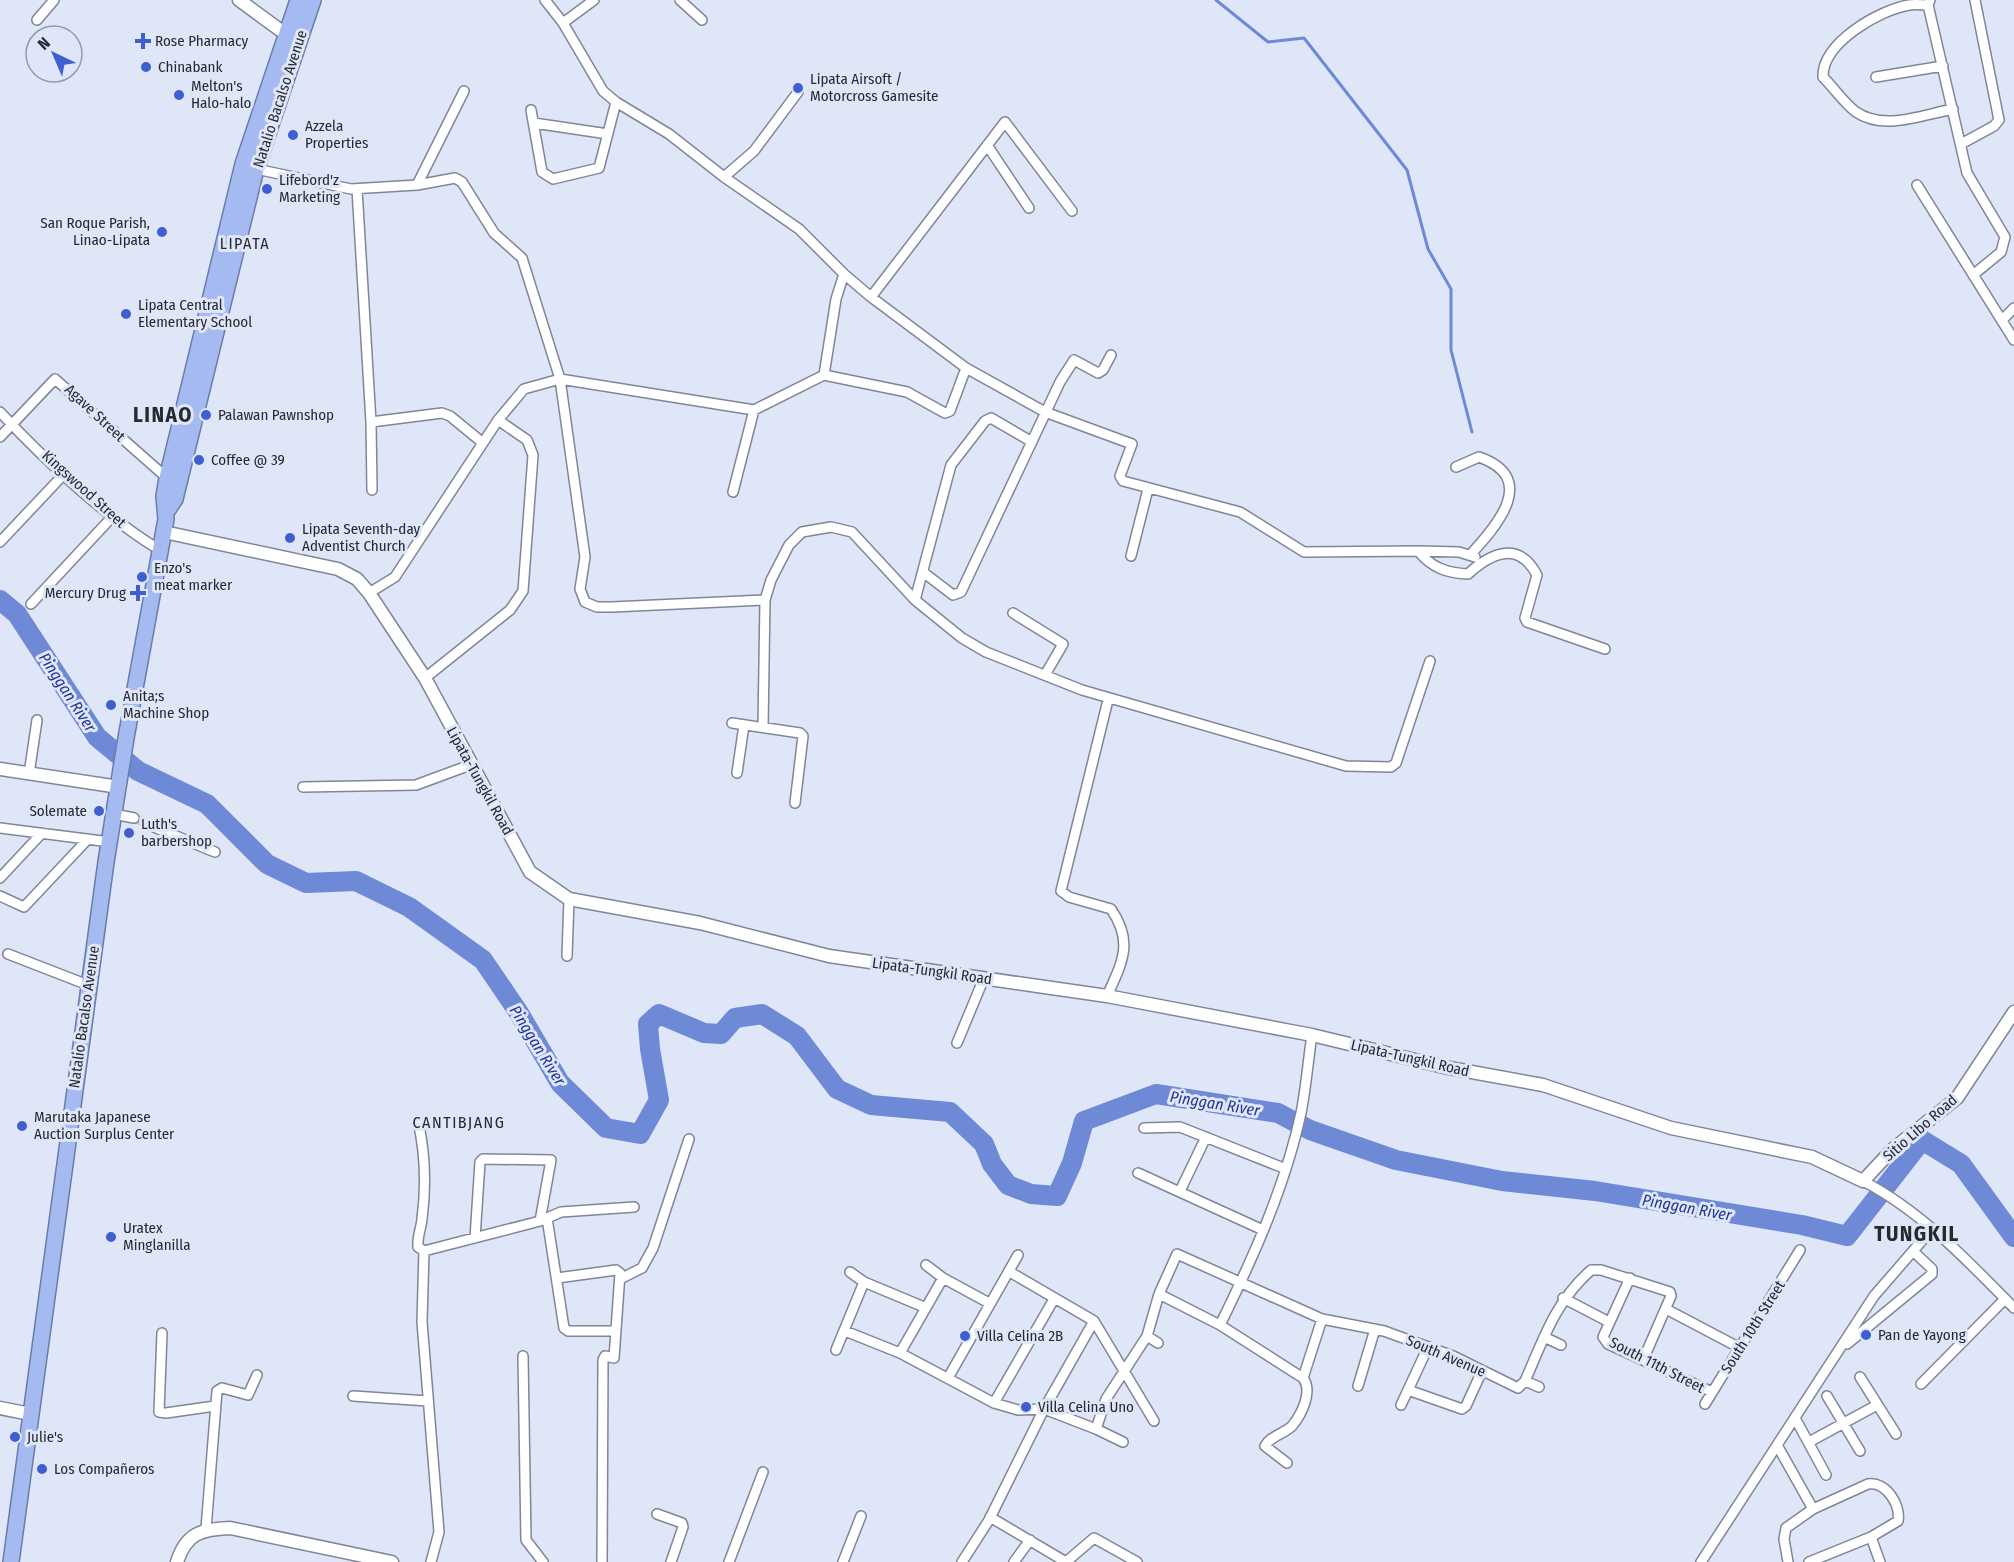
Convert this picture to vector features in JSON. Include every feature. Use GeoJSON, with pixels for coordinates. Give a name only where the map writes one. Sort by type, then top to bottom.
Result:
{"type":"FeatureCollection","features":[{"type":"Feature","properties":{"kind":"highway","name":"Natalio Bacalso Avenue"},"geometry":{"type":"LineString","coordinates":[[11,1562],[88,985],[119,780],[160,550],[168,511],[176,499],[256,169],[291,38],[298,0]]}},
{"type":"Feature","properties":{"kind":"highway","name":"Natalio Bacalso Avenue"},"geometry":{"type":"LineString","coordinates":[[168,511],[164,496],[167,478],[243,164],[291,38],[313,0]]}},
{"type":"Feature","properties":{"kind":"street"},"geometry":{"type":"LineString","coordinates":[[37,20],[54,0]]}},
{"type":"Feature","properties":{"kind":"street"},"geometry":{"type":"LineString","coordinates":[[238,0],[291,38]]}},
{"type":"Feature","properties":{"kind":"street"},"geometry":{"type":"LineString","coordinates":[[545,0],[563,23],[603,91],[616,102],[669,134],[724,177],[799,229],[844,274],[871,297],[966,368],[1045,412],[1132,444],[1120,478],[1148,489],[1240,512],[1304,552],[1418,551],[1470,555],[1484,560]]}},
{"type":"Feature","properties":{"kind":"street"},"geometry":{"type":"LineString","coordinates":[[563,23],[594,0]]}},
{"type":"Feature","properties":{"kind":"street"},"geometry":{"type":"LineString","coordinates":[[680,0],[702,20]]}},
{"type":"Feature","properties":{"kind":"street"},"geometry":{"type":"LineString","coordinates":[[1961,144],[1994,126],[1999,120],[1975,0]]}},
{"type":"Feature","properties":{"kind":"street"},"geometry":{"type":"LineString","coordinates":[[1953,109],[1897,121],[1875,122],[1855,111],[1823,77],[1823,66],[1831,52],[1869,20],[1909,5],[1929,3],[1961,144],[1967,173],[2005,237],[2001,252],[1973,275]]}},
{"type":"Feature","properties":{"kind":"street"},"geometry":{"type":"LineString","coordinates":[[1876,77],[1943,66]]}},
{"type":"Feature","properties":{"kind":"street"},"geometry":{"type":"LineString","coordinates":[[417,185],[464,91]]}},
{"type":"Feature","properties":{"kind":"street"},"geometry":{"type":"LineString","coordinates":[[724,177],[754,151],[798,92]]}},
{"type":"Feature","properties":{"kind":"street"},"geometry":{"type":"LineString","coordinates":[[531,110],[542,172],[553,179],[597,170],[601,164],[616,102]]}},
{"type":"Feature","properties":{"kind":"street"},"geometry":{"type":"LineString","coordinates":[[871,297],[1005,122],[1072,211]]}},
{"type":"Feature","properties":{"kind":"street"},"geometry":{"type":"LineString","coordinates":[[534,123],[608,134]]}},
{"type":"Feature","properties":{"kind":"street"},"geometry":{"type":"LineString","coordinates":[[987,145],[1029,208]]}},
{"type":"Feature","properties":{"kind":"street"},"geometry":{"type":"LineString","coordinates":[[256,169],[357,189],[417,185],[455,178],[460,180],[494,233],[522,258],[560,379],[585,557],[580,589],[585,602],[597,607],[612,607],[765,600]]}},
{"type":"Feature","properties":{"kind":"street"},"geometry":{"type":"LineString","coordinates":[[1917,185],[2014,340]]}},
{"type":"Feature","properties":{"kind":"street"},"geometry":{"type":"LineString","coordinates":[[357,189],[371,422],[372,490]]}},
{"type":"Feature","properties":{"kind":"street"},"geometry":{"type":"LineString","coordinates":[[824,375],[836,299],[844,274]]}},
{"type":"Feature","properties":{"kind":"street"},"geometry":{"type":"LineString","coordinates":[[2002,320],[2014,308]]}},
{"type":"Feature","properties":{"kind":"street"},"geometry":{"type":"LineString","coordinates":[[923,572],[953,595],[961,592],[1045,412],[1074,360],[1098,373],[1103,370],[1111,356]]}},
{"type":"Feature","properties":{"kind":"street"},"geometry":{"type":"LineString","coordinates":[[369,593],[395,577],[498,420],[524,389],[560,379],[754,410],[824,375],[907,392],[945,413],[950,411],[966,368]]}},
{"type":"Feature","properties":{"kind":"street","name":"Agave Street"},"geometry":{"type":"LineString","coordinates":[[0,437],[56,379],[167,478]]}},
{"type":"Feature","properties":{"kind":"street"},"geometry":{"type":"LineString","coordinates":[[733,492],[754,410]]}},
{"type":"Feature","properties":{"kind":"street","name":"Kingswood Street"},"geometry":{"type":"LineString","coordinates":[[0,412],[113,516],[139,538],[160,550]]}},
{"type":"Feature","properties":{"kind":"street"},"geometry":{"type":"LineString","coordinates":[[371,422],[442,412],[483,442]]}},
{"type":"Feature","properties":{"kind":"street"},"geometry":{"type":"LineString","coordinates":[[915,600],[951,465],[985,421],[994,418],[1032,442]]}},
{"type":"Feature","properties":{"kind":"street"},"geometry":{"type":"LineString","coordinates":[[425,678],[510,610],[523,591],[533,455],[527,440],[498,420]]}},
{"type":"Feature","properties":{"kind":"street"},"geometry":{"type":"LineString","coordinates":[[1456,467],[1479,457],[1494,462],[1507,476],[1510,493],[1498,526],[1470,555]]}},
{"type":"Feature","properties":{"kind":"street"},"geometry":{"type":"LineString","coordinates":[[0,542],[65,473]]}},
{"type":"Feature","properties":{"kind":"street"},"geometry":{"type":"LineString","coordinates":[[1131,556],[1148,489]]}},
{"type":"Feature","properties":{"kind":"street"},"geometry":{"type":"LineString","coordinates":[[31,604],[113,516]]}},
{"type":"Feature","properties":{"kind":"street"},"geometry":{"type":"LineString","coordinates":[[763,727],[765,600],[771,580],[789,545],[802,532],[831,527],[852,532],[915,600],[962,638],[986,652],[1091,692],[1347,766],[1391,767],[1398,759],[1430,661]]}},
{"type":"Feature","properties":{"kind":"street","name":"Lipata-Tungkil Road"},"geometry":{"type":"LineString","coordinates":[[164,532],[338,569],[357,579],[369,593],[425,678],[470,765],[530,872],[569,899],[700,923],[828,956],[1107,996],[1312,1035],[1444,1067],[1544,1085],[1671,1128],[1812,1157],[1867,1183]]}},
{"type":"Feature","properties":{"kind":"street"},"geometry":{"type":"LineString","coordinates":[[1418,551],[1428,563],[1451,573],[1468,574],[1484,560],[1511,552],[1525,557],[1538,575],[1525,618],[1527,622],[1605,649]]}},
{"type":"Feature","properties":{"kind":"street"},"geometry":{"type":"LineString","coordinates":[[1013,613],[1063,644],[1045,675]]}},
{"type":"Feature","properties":{"kind":"street"},"geometry":{"type":"LineString","coordinates":[[1107,704],[1061,891],[1069,897],[1111,909],[1123,930],[1124,958],[1107,996]]}},
{"type":"Feature","properties":{"kind":"street"},"geometry":{"type":"LineString","coordinates":[[29,774],[37,720]]}},
{"type":"Feature","properties":{"kind":"street"},"geometry":{"type":"LineString","coordinates":[[732,723],[800,733],[803,736],[795,802]]}},
{"type":"Feature","properties":{"kind":"street"},"geometry":{"type":"LineString","coordinates":[[737,773],[744,724]]}},
{"type":"Feature","properties":{"kind":"street"},"geometry":{"type":"LineString","coordinates":[[303,787],[417,785],[470,765]]}},
{"type":"Feature","properties":{"kind":"street"},"geometry":{"type":"LineString","coordinates":[[0,769],[29,774],[119,780]]}},
{"type":"Feature","properties":{"kind":"street"},"geometry":{"type":"LineString","coordinates":[[114,814],[134,818]]}},
{"type":"Feature","properties":{"kind":"street"},"geometry":{"type":"LineString","coordinates":[[154,827],[215,852]]}},
{"type":"Feature","properties":{"kind":"street"},"geometry":{"type":"LineString","coordinates":[[0,828],[110,842]]}},
{"type":"Feature","properties":{"kind":"street"},"geometry":{"type":"LineString","coordinates":[[0,878],[42,833]]}},
{"type":"Feature","properties":{"kind":"street"},"geometry":{"type":"LineString","coordinates":[[0,896],[24,907],[88,839]]}},
{"type":"Feature","properties":{"kind":"street"},"geometry":{"type":"LineString","coordinates":[[567,956],[569,899]]}},
{"type":"Feature","properties":{"kind":"street"},"geometry":{"type":"LineString","coordinates":[[8,954],[88,985]]}},
{"type":"Feature","properties":{"kind":"street"},"geometry":{"type":"LineString","coordinates":[[957,1043],[984,978]]}},
{"type":"Feature","properties":{"kind":"street","name":"Sitio Libo Road"},"geometry":{"type":"LineString","coordinates":[[1867,1183],[1893,1149],[1957,1098],[2014,1012]]}},
{"type":"Feature","properties":{"kind":"street"},"geometry":{"type":"LineString","coordinates":[[1220,1324],[1241,1282],[1286,1169],[1300,1115],[1312,1035]]}},
{"type":"Feature","properties":{"kind":"street"},"geometry":{"type":"LineString","coordinates":[[418,1121],[423,1141],[422,1221],[418,1247],[424,1251],[544,1220],[561,1212],[634,1206]]}},
{"type":"Feature","properties":{"kind":"street"},"geometry":{"type":"LineString","coordinates":[[1144,1128],[1180,1127],[1286,1169]]}},
{"type":"Feature","properties":{"kind":"street"},"geometry":{"type":"LineString","coordinates":[[1180,1191],[1206,1137]]}},
{"type":"Feature","properties":{"kind":"street"},"geometry":{"type":"LineString","coordinates":[[620,1279],[636,1273],[649,1257],[661,1228],[689,1139]]}},
{"type":"Feature","properties":{"kind":"street"},"geometry":{"type":"LineString","coordinates":[[475,1238],[480,1162],[483,1159],[549,1159],[544,1220],[565,1329],[614,1330]]}},
{"type":"Feature","properties":{"kind":"street"},"geometry":{"type":"LineString","coordinates":[[1138,1173],[1263,1230]]}},
{"type":"Feature","properties":{"kind":"street"},"geometry":{"type":"LineString","coordinates":[[1867,1183],[1897,1200],[1932,1229],[2014,1308]]}},
{"type":"Feature","properties":{"kind":"street"},"geometry":{"type":"LineString","coordinates":[[1701,1562],[1874,1296],[1932,1229]]}},
{"type":"Feature","properties":{"kind":"street","name":"South 10th Street"},"geometry":{"type":"LineString","coordinates":[[1705,1404],[1800,1250]]}},
{"type":"Feature","properties":{"kind":"street"},"geometry":{"type":"LineString","coordinates":[[424,1251],[422,1322],[439,1532],[431,1562]]}},
{"type":"Feature","properties":{"kind":"street"},"geometry":{"type":"LineString","coordinates":[[1838,1351],[1930,1276],[1932,1269],[1913,1251]]}},
{"type":"Feature","properties":{"kind":"street","name":"South Avenue"},"geometry":{"type":"LineString","coordinates":[[1159,1294],[1177,1254],[1322,1318],[1375,1329],[1428,1347],[1514,1387],[1518,1388],[1525,1381]]}},
{"type":"Feature","properties":{"kind":"street"},"geometry":{"type":"LineString","coordinates":[[948,1378],[1018,1255]]}},
{"type":"Feature","properties":{"kind":"street"},"geometry":{"type":"LineString","coordinates":[[926,1265],[943,1278],[989,1303]]}},
{"type":"Feature","properties":{"kind":"street"},"geometry":{"type":"LineString","coordinates":[[557,1278],[616,1270],[620,1273],[614,1330],[614,1358],[605,1356],[603,1360],[602,1562]]}},
{"type":"Feature","properties":{"kind":"street"},"geometry":{"type":"LineString","coordinates":[[1539,1387],[1525,1381],[1544,1337],[1563,1298],[1591,1270],[1630,1278],[1670,1292],[1666,1309],[1643,1360]]}},
{"type":"Feature","properties":{"kind":"street"},"geometry":{"type":"LineString","coordinates":[[850,1272],[864,1282],[924,1307]]}},
{"type":"Feature","properties":{"kind":"street"},"geometry":{"type":"LineString","coordinates":[[1010,1272],[1094,1321],[1154,1421]]}},
{"type":"Feature","properties":{"kind":"street"},"geometry":{"type":"LineString","coordinates":[[900,1353],[924,1307],[943,1278]]}},
{"type":"Feature","properties":{"kind":"street"},"geometry":{"type":"LineString","coordinates":[[1563,1298],[1609,1322],[1630,1278]]}},
{"type":"Feature","properties":{"kind":"street"},"geometry":{"type":"LineString","coordinates":[[836,1350],[864,1282]]}},
{"type":"Feature","properties":{"kind":"street"},"geometry":{"type":"LineString","coordinates":[[1096,1429],[1106,1400],[1124,1368],[1147,1336],[1159,1294],[1220,1324],[1303,1377],[1308,1384],[1308,1394],[1291,1426],[1265,1444],[1266,1449],[1287,1463]]}},
{"type":"Feature","properties":{"kind":"street"},"geometry":{"type":"LineString","coordinates":[[994,1403],[1054,1299]]}},
{"type":"Feature","properties":{"kind":"street"},"geometry":{"type":"LineString","coordinates":[[1921,1384],[2005,1299]]}},
{"type":"Feature","properties":{"kind":"street"},"geometry":{"type":"LineString","coordinates":[[1666,1309],[1740,1348]]}},
{"type":"Feature","properties":{"kind":"street"},"geometry":{"type":"LineString","coordinates":[[1303,1377],[1322,1318]]}},
{"type":"Feature","properties":{"kind":"street"},"geometry":{"type":"LineString","coordinates":[[962,1562],[990,1517],[1044,1409],[1094,1321]]}},
{"type":"Feature","properties":{"kind":"street","name":"South 11th Street"},"geometry":{"type":"LineString","coordinates":[[1609,1322],[1603,1336],[1608,1344],[1712,1392]]}},
{"type":"Feature","properties":{"kind":"street"},"geometry":{"type":"LineString","coordinates":[[1358,1386],[1375,1329]]}},
{"type":"Feature","properties":{"kind":"street"},"geometry":{"type":"LineString","coordinates":[[845,1331],[900,1353],[994,1403],[1018,1410],[1044,1409],[1123,1442]]}},
{"type":"Feature","properties":{"kind":"street"},"geometry":{"type":"LineString","coordinates":[[162,1333],[159,1412],[215,1406]]}},
{"type":"Feature","properties":{"kind":"street"},"geometry":{"type":"LineString","coordinates":[[1147,1336],[1158,1343]]}},
{"type":"Feature","properties":{"kind":"street"},"geometry":{"type":"LineString","coordinates":[[1544,1337],[1561,1345]]}},
{"type":"Feature","properties":{"kind":"street"},"geometry":{"type":"LineString","coordinates":[[1401,1405],[1428,1347]]}},
{"type":"Feature","properties":{"kind":"street"},"geometry":{"type":"LineString","coordinates":[[523,1356],[526,1540],[543,1562]]}},
{"type":"Feature","properties":{"kind":"street"},"geometry":{"type":"LineString","coordinates":[[1408,1390],[1462,1409],[1466,1407],[1482,1371]]}},
{"type":"Feature","properties":{"kind":"street"},"geometry":{"type":"LineString","coordinates":[[206,1528],[215,1406],[219,1389],[248,1395],[257,1376]]}},
{"type":"Feature","properties":{"kind":"street"},"geometry":{"type":"LineString","coordinates":[[1860,1377],[1896,1434]]}},
{"type":"Feature","properties":{"kind":"street"},"geometry":{"type":"LineString","coordinates":[[353,1396],[428,1401]]}},
{"type":"Feature","properties":{"kind":"street"},"geometry":{"type":"LineString","coordinates":[[1827,1396],[1860,1451]]}},
{"type":"Feature","properties":{"kind":"street"},"geometry":{"type":"LineString","coordinates":[[1809,1442],[1877,1405]]}},
{"type":"Feature","properties":{"kind":"street"},"geometry":{"type":"LineString","coordinates":[[0,1408],[30,1414]]}},
{"type":"Feature","properties":{"kind":"street"},"geometry":{"type":"LineString","coordinates":[[1795,1418],[1826,1474]]}},
{"type":"Feature","properties":{"kind":"street"},"geometry":{"type":"LineString","coordinates":[[1777,1445],[1813,1509]]}},
{"type":"Feature","properties":{"kind":"street"},"geometry":{"type":"LineString","coordinates":[[729,1562],[764,1472]]}},
{"type":"Feature","properties":{"kind":"street"},"geometry":{"type":"LineString","coordinates":[[1787,1562],[1784,1539],[1786,1528],[1813,1509],[1877,1482],[1883,1486],[1897,1506],[1898,1521],[1831,1558],[1809,1562]]}},
{"type":"Feature","properties":{"kind":"street"},"geometry":{"type":"LineString","coordinates":[[657,1514],[681,1523],[683,1527],[671,1562]]}},
{"type":"Feature","properties":{"kind":"street"},"geometry":{"type":"LineString","coordinates":[[843,1562],[861,1516]]}},
{"type":"Feature","properties":{"kind":"street"},"geometry":{"type":"LineString","coordinates":[[990,1517],[1066,1562],[1094,1538],[1132,1561]]}},
{"type":"Feature","properties":{"kind":"street"},"geometry":{"type":"LineString","coordinates":[[177,1562],[182,1547],[206,1528],[230,1528],[392,1562]]}},
{"type":"Feature","properties":{"kind":"street"},"geometry":{"type":"LineString","coordinates":[[1871,1537],[1880,1562]]}},
{"type":"Feature","properties":{"kind":"street"},"geometry":{"type":"LineString","coordinates":[[1014,1562],[1030,1540]]}},
{"type":"Feature","properties":{"kind":"waterway"},"geometry":{"type":"LineString","coordinates":[[1216,0],[1268,42],[1304,38],[1407,170],[1428,249],[1451,289],[1451,350],[1472,432]]}},
{"type":"Feature","properties":{"kind":"waterway","name":"Pinggan River"},"geometry":{"type":"LineString","coordinates":[[0,600],[17,614],[97,737],[138,771],[207,804],[267,864],[306,883],[356,881],[409,907],[483,960],[519,1013],[560,1083],[606,1128],[640,1134],[659,1100],[648,1024],[659,1014],[704,1033],[721,1034],[735,1018],[762,1014],[797,1036],[837,1089],[871,1105],[950,1112],[984,1144],[992,1164],[1008,1185],[1031,1194],[1057,1196],[1072,1163],[1084,1121],[1156,1094],[1278,1113],[1310,1130],[1396,1160],[1502,1181],[1595,1191],[1802,1225],[1847,1236],[1922,1140],[1961,1164],[2014,1237]]}},
{"type":"Feature","properties":{"kind":"tunnel"},"geometry":{"type":"LineString","coordinates":[[134,818],[154,827]]}},
{"type":"Feature","properties":{"kind":"place","name":"Rose Pharmacy"},"geometry":{"type":"Point","coordinates":[143,41]}},
{"type":"Feature","properties":{"kind":"place","name":"Chinabank"},"geometry":{"type":"Point","coordinates":[146,67]}},
{"type":"Feature","properties":{"kind":"place","name":"Lipata Airsoft / Motorcross Gamesite"},"geometry":{"type":"Point","coordinates":[798,88]}},
{"type":"Feature","properties":{"kind":"place","name":"Melton's Halo-halo"},"geometry":{"type":"Point","coordinates":[179,95]}},
{"type":"Feature","properties":{"kind":"place","name":"Azzela Properties"},"geometry":{"type":"Point","coordinates":[293,135]}},
{"type":"Feature","properties":{"kind":"place","name":"Lifebord'z Marketing"},"geometry":{"type":"Point","coordinates":[267,189]}},
{"type":"Feature","properties":{"kind":"place","name":"San Roque Parish, Linao-Lipata"},"geometry":{"type":"Point","coordinates":[162,232]}},
{"type":"Feature","properties":{"kind":"place","name":"Lipata Central Elementary School"},"geometry":{"type":"Point","coordinates":[126,314]}},
{"type":"Feature","properties":{"kind":"place","name":"Palawan Pawnshop"},"geometry":{"type":"Point","coordinates":[206,415]}},
{"type":"Feature","properties":{"kind":"place","name":"Coffee @ 39"},"geometry":{"type":"Point","coordinates":[199,460]}},
{"type":"Feature","properties":{"kind":"place","name":"Lipata Seventh-day Adventist Church"},"geometry":{"type":"Point","coordinates":[290,538]}},
{"type":"Feature","properties":{"kind":"place","name":"Enzo's meat marker"},"geometry":{"type":"Point","coordinates":[142,577]}},
{"type":"Feature","properties":{"kind":"place","name":"Mercury Drug"},"geometry":{"type":"Point","coordinates":[138,593]}},
{"type":"Feature","properties":{"kind":"place","name":"Anita;s Machine Shop"},"geometry":{"type":"Point","coordinates":[111,705]}},
{"type":"Feature","properties":{"kind":"place","name":"Solemate"},"geometry":{"type":"Point","coordinates":[99,811]}},
{"type":"Feature","properties":{"kind":"place","name":"Luth's barbershop"},"geometry":{"type":"Point","coordinates":[129,833]}},
{"type":"Feature","properties":{"kind":"place","name":"Marutaka Japanese Auction Surplus Center"},"geometry":{"type":"Point","coordinates":[22,1126]}},
{"type":"Feature","properties":{"kind":"place","name":"Uratex Minglanilla"},"geometry":{"type":"Point","coordinates":[111,1237]}},
{"type":"Feature","properties":{"kind":"place","name":"Pan de Yayong"},"geometry":{"type":"Point","coordinates":[1866,1335]}},
{"type":"Feature","properties":{"kind":"place","name":"Villa Celina 2B"},"geometry":{"type":"Point","coordinates":[965,1336]}},
{"type":"Feature","properties":{"kind":"place","name":"Villa Celina Uno"},"geometry":{"type":"Point","coordinates":[1026,1407]}},
{"type":"Feature","properties":{"kind":"place","name":"Julie's"},"geometry":{"type":"Point","coordinates":[15,1437]}},
{"type":"Feature","properties":{"kind":"place","name":"Los Compañeros"},"geometry":{"type":"Point","coordinates":[42,1469]}},
{"type":"Feature","properties":{"kind":"district","name":"LIPATA"},"geometry":{"type":"Point","coordinates":[245,243]}},
{"type":"Feature","properties":{"kind":"district","name":"LINAO"},"geometry":{"type":"Point","coordinates":[163,415]}},
{"type":"Feature","properties":{"kind":"district","name":"CANTIBJANG"},"geometry":{"type":"Point","coordinates":[459,1122]}},
{"type":"Feature","properties":{"kind":"district","name":"TUNGKIL"},"geometry":{"type":"Point","coordinates":[1917,1234]}}]}
